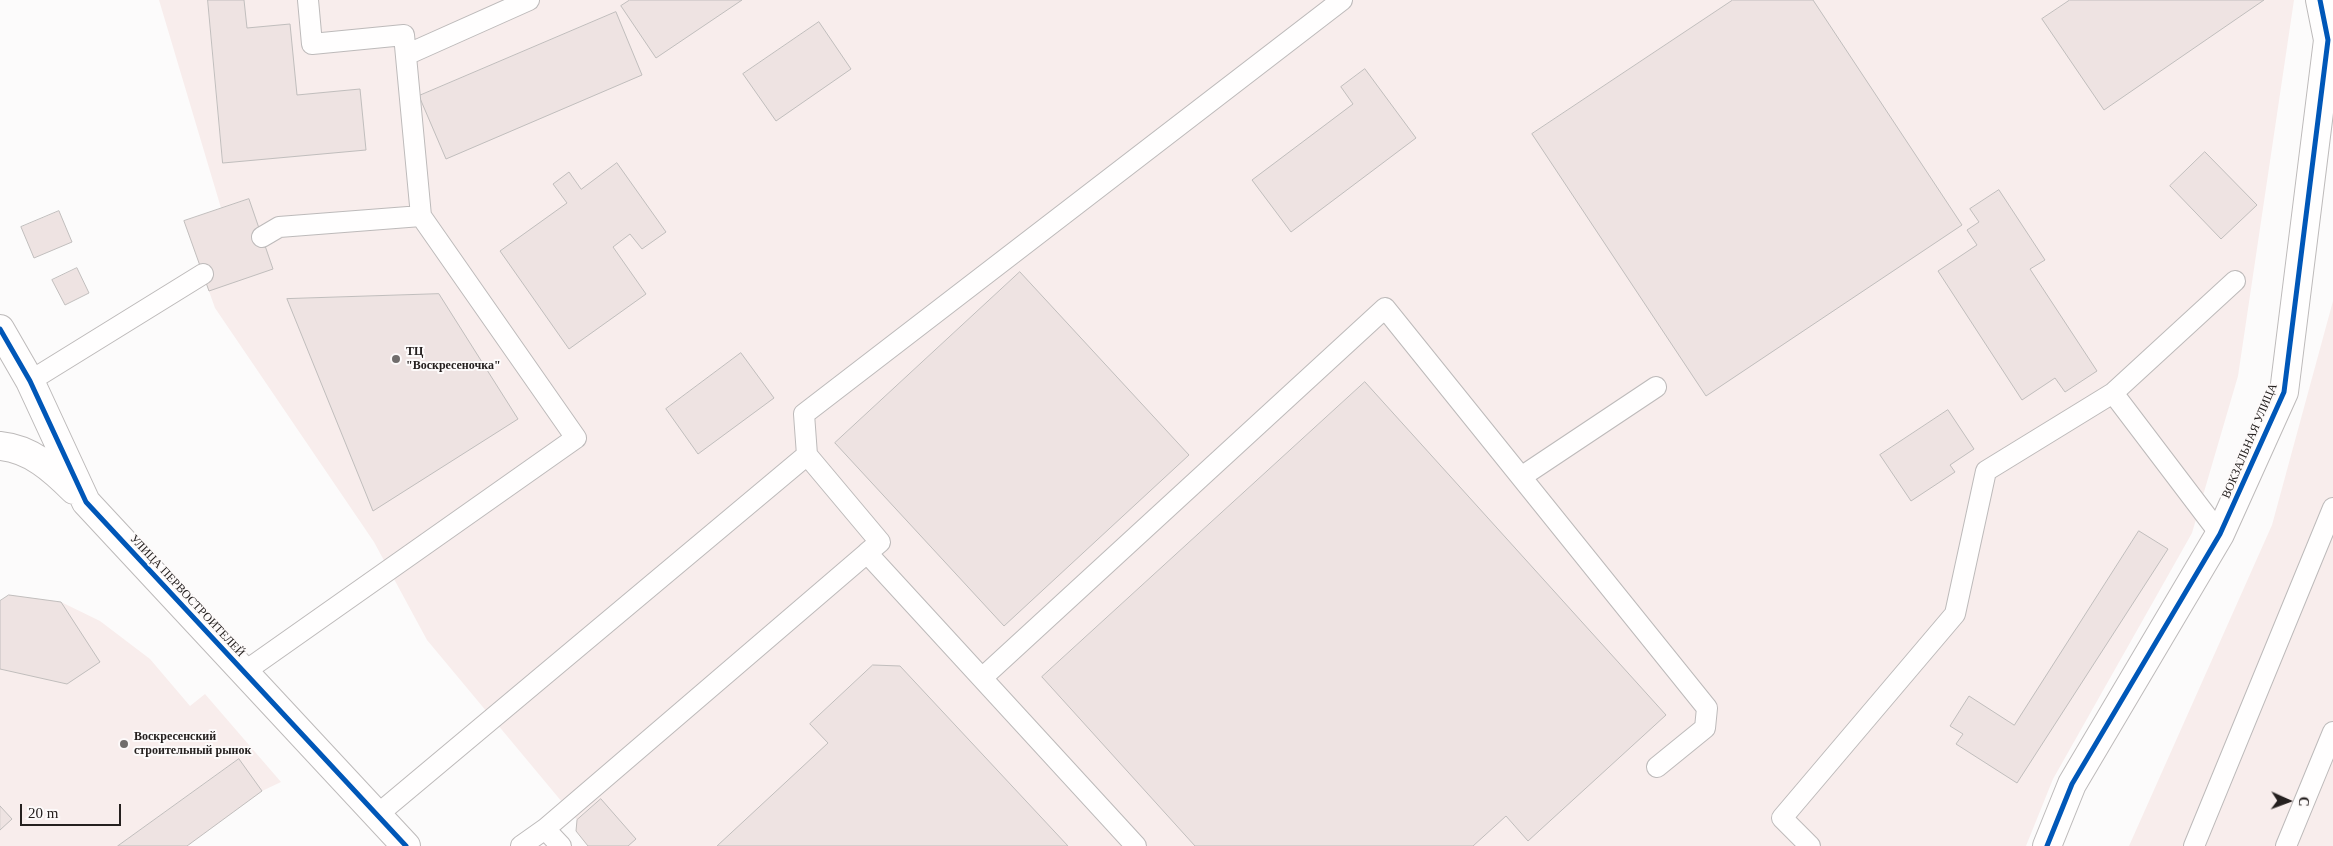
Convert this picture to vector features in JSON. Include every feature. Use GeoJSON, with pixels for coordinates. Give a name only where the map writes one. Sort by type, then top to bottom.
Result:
{"type":"FeatureCollection","features":[{"type":"Feature","properties":{"kind":"street","name":"ВОКЗАЛЬНАЯ УЛИЦА"},"geometry":{"type":"LineString","coordinates":[[2048,846],[2072,784],[2220,534],[2284,392],[2328,40],[2320,0]]}},
{"type":"Feature","properties":{"kind":"street","name":"УЛИЦА ПЕРВОСТРОИТЕЛЕЙ"},"geometry":{"type":"LineString","coordinates":[[0,329],[30,381],[86,502],[406,846]]}},
{"type":"Feature","properties":{"kind":"street"},"geometry":{"type":"LineString","coordinates":[[0,446],[15,448],[49,465],[86,502]]}},
{"type":"Feature","properties":{"kind":"lane"},"geometry":{"type":"LineString","coordinates":[[244,672],[576,438],[421,216],[404,35],[312,44],[308,0]]}},
{"type":"Feature","properties":{"kind":"lane"},"geometry":{"type":"LineString","coordinates":[[406,55],[529,0]]}},
{"type":"Feature","properties":{"kind":"lane"},"geometry":{"type":"LineString","coordinates":[[521,846],[545,829],[880,542],[807,455],[804,414],[1342,0]]}},
{"type":"Feature","properties":{"kind":"lane"},"geometry":{"type":"LineString","coordinates":[[262,237],[279,227],[421,216]]}},
{"type":"Feature","properties":{"kind":"lane"},"geometry":{"type":"LineString","coordinates":[[30,381],[202,274]]}},
{"type":"Feature","properties":{"kind":"lane"},"geometry":{"type":"LineString","coordinates":[[1810,846],[1782,818],[1955,614],[1986,471],[2113,393],[2235,281]]}},
{"type":"Feature","properties":{"kind":"lane"},"geometry":{"type":"LineString","coordinates":[[982,678],[1385,308],[1707,708],[1705,728],[1657,767]]}},
{"type":"Feature","properties":{"kind":"lane"},"geometry":{"type":"LineString","coordinates":[[1521,477],[1656,387]]}},
{"type":"Feature","properties":{"kind":"lane"},"geometry":{"type":"LineString","coordinates":[[2113,393],[2220,534]]}},
{"type":"Feature","properties":{"kind":"lane"},"geometry":{"type":"LineString","coordinates":[[377,815],[807,455]]}},
{"type":"Feature","properties":{"kind":"lane"},"geometry":{"type":"LineString","coordinates":[[2194,846],[2333,508]]}},
{"type":"Feature","properties":{"kind":"lane"},"geometry":{"type":"LineString","coordinates":[[867,553],[1136,846]]}},
{"type":"Feature","properties":{"kind":"lane"},"geometry":{"type":"LineString","coordinates":[[2286,846],[2333,732]]}},
{"type":"Feature","properties":{"kind":"lane"},"geometry":{"type":"LineString","coordinates":[[545,829],[561,846]]}},
{"type":"Feature","properties":{"kind":"shaded area"},"geometry":{"type":"Polygon","coordinates":[[[159,0],[2294,0],[2238,376],[2192,533],[2053,779],[2026,846],[588,846],[576,831],[577,820],[427,640],[374,542],[215,308],[184,221],[221,208],[159,0]]]}},
{"type":"Feature","properties":{"kind":"shaded area"},"geometry":{"type":"Polygon","coordinates":[[[2333,301],[2333,846],[2129,846],[2272,525],[2333,301]]]}},
{"type":"Feature","properties":{"kind":"shaded area","name":"Воскресенский строительный рынок"},"geometry":{"type":"Polygon","coordinates":[[[9,595],[61,602],[100,621],[150,659],[190,706],[205,694],[281,782],[262,791],[187,846],[0,846],[0,601],[9,595]]]}},
{"type":"Feature","properties":{"kind":"building"},"geometry":{"type":"Polygon","coordinates":[[[208,0],[244,0],[247,28],[290,24],[297,95],[360,89],[366,150],[223,163],[208,0]]]}},
{"type":"Feature","properties":{"kind":"building"},"geometry":{"type":"Polygon","coordinates":[[[630,0],[742,0],[656,58],[621,6],[630,0]]]}},
{"type":"Feature","properties":{"kind":"building"},"geometry":{"type":"Polygon","coordinates":[[[1733,0],[1813,0],[1962,225],[1706,396],[1532,134],[1733,0]]]}},
{"type":"Feature","properties":{"kind":"building"},"geometry":{"type":"Polygon","coordinates":[[[2070,0],[2264,0],[2104,110],[2042,19],[2070,0]]]}},
{"type":"Feature","properties":{"kind":"building"},"geometry":{"type":"Polygon","coordinates":[[[616,12],[642,75],[446,159],[419,96],[616,12]]]}},
{"type":"Feature","properties":{"kind":"building"},"geometry":{"type":"Polygon","coordinates":[[[819,22],[851,69],[776,121],[743,74],[819,22]]]}},
{"type":"Feature","properties":{"kind":"building"},"geometry":{"type":"Polygon","coordinates":[[[1365,69],[1416,138],[1291,232],[1252,180],[1353,104],[1341,87],[1365,69]]]}},
{"type":"Feature","properties":{"kind":"building"},"geometry":{"type":"Polygon","coordinates":[[[2205,152],[2257,205],[2221,239],[2170,186],[2205,152]]]}},
{"type":"Feature","properties":{"kind":"building"},"geometry":{"type":"Polygon","coordinates":[[[617,163],[666,232],[642,249],[630,234],[613,247],[646,294],[569,349],[500,251],[567,203],[553,184],[569,172],[581,189],[617,163]]]}},
{"type":"Feature","properties":{"kind":"building"},"geometry":{"type":"Polygon","coordinates":[[[1999,190],[2045,260],[2030,269],[2097,371],[2065,392],[2055,378],[2022,400],[1938,271],[1977,245],[1967,230],[1979,222],[1970,209],[1999,190]]]}},
{"type":"Feature","properties":{"kind":"building"},"geometry":{"type":"Polygon","coordinates":[[[249,199],[273,269],[209,291],[184,221],[249,199]]]}},
{"type":"Feature","properties":{"kind":"building"},"geometry":{"type":"Polygon","coordinates":[[[59,211],[72,242],[34,258],[21,227],[59,211]]]}},
{"type":"Feature","properties":{"kind":"building"},"geometry":{"type":"Polygon","coordinates":[[[77,268],[89,293],[65,305],[52,280],[77,268]]]}},
{"type":"Feature","properties":{"kind":"building"},"geometry":{"type":"Polygon","coordinates":[[[1020,272],[1189,455],[1004,626],[835,443],[1020,272]]]}},
{"type":"Feature","properties":{"kind":"building","name":"ТЦ \"Воскресеночка\""},"geometry":{"type":"Polygon","coordinates":[[[439,294],[518,419],[373,511],[287,299],[439,294]]]}},
{"type":"Feature","properties":{"kind":"building"},"geometry":{"type":"Polygon","coordinates":[[[741,353],[774,398],[698,454],[666,409],[741,353]]]}},
{"type":"Feature","properties":{"kind":"building"},"geometry":{"type":"Polygon","coordinates":[[[1365,382],[1666,715],[1528,841],[1506,816],[1473,846],[1195,846],[1042,677],[1365,382]]]}},
{"type":"Feature","properties":{"kind":"building"},"geometry":{"type":"Polygon","coordinates":[[[1948,410],[1974,449],[1950,465],[1955,472],[1911,501],[1880,455],[1948,410]]]}},
{"type":"Feature","properties":{"kind":"building"},"geometry":{"type":"Polygon","coordinates":[[[2139,531],[2168,549],[2017,783],[1956,744],[1963,734],[1950,726],[1969,696],[2014,725],[2139,531]]]}},
{"type":"Feature","properties":{"kind":"building"},"geometry":{"type":"Polygon","coordinates":[[[9,595],[61,602],[100,662],[67,684],[0,669],[0,601],[9,595]]]}},
{"type":"Feature","properties":{"kind":"building"},"geometry":{"type":"Polygon","coordinates":[[[873,665],[900,666],[1068,846],[717,846],[828,743],[810,724],[873,665]]]}},
{"type":"Feature","properties":{"kind":"building"},"geometry":{"type":"Polygon","coordinates":[[[239,759],[262,791],[187,846],[118,846],[239,759]]]}},
{"type":"Feature","properties":{"kind":"building"},"geometry":{"type":"Polygon","coordinates":[[[601,799],[636,839],[628,846],[588,846],[576,831],[577,820],[601,799]]]}},
{"type":"Feature","properties":{"kind":"building"},"geometry":{"type":"Polygon","coordinates":[[[0,806],[12,819],[0,830],[0,806]]]}},
{"type":"Feature","properties":{"kind":"cycle path"},"geometry":{"type":"LineString","coordinates":[[2047,846],[2072,784],[2220,534],[2284,392],[2328,40],[2320,0]]}},
{"type":"Feature","properties":{"kind":"cycle path"},"geometry":{"type":"LineString","coordinates":[[0,329],[30,381],[86,502],[406,846]]}},
{"type":"Feature","properties":{"kind":"place","name":"ТЦ \"Воскресеночка\""},"geometry":{"type":"Point","coordinates":[396,359]}},
{"type":"Feature","properties":{"kind":"place","name":"Воскресенский строительный рынок"},"geometry":{"type":"Point","coordinates":[124,744]}}]}
